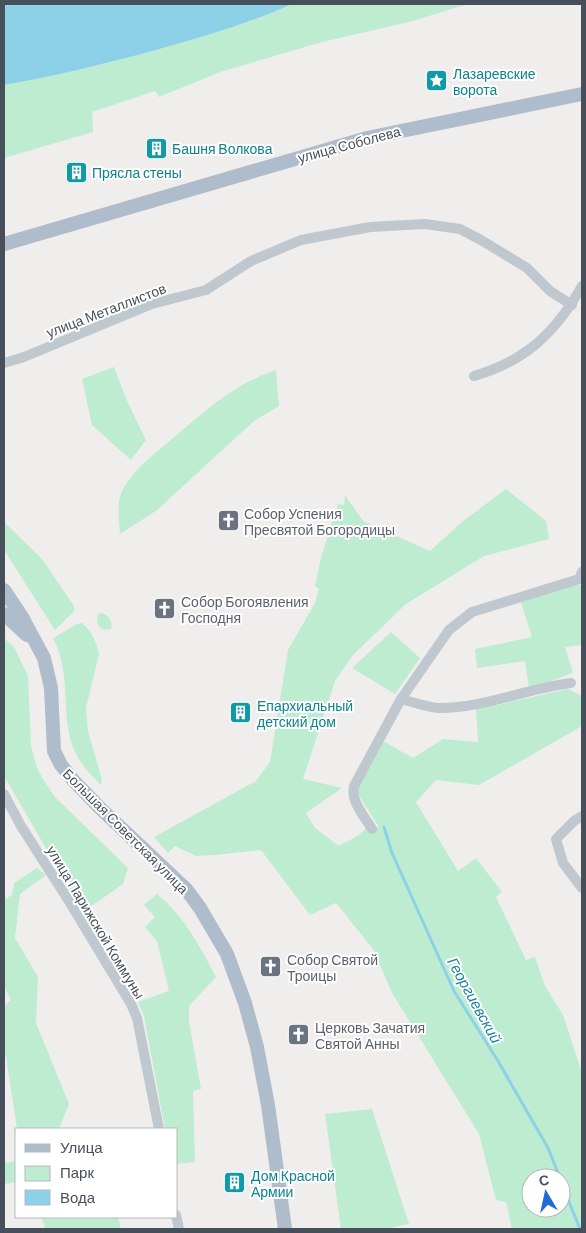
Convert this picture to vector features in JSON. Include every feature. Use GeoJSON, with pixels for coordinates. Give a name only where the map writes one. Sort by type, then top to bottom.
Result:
{"type":"FeatureCollection","features":[{"type":"Feature","properties":{"kind":"main road","name":"улица Соболева"},"geometry":{"type":"LineString","coordinates":[[4,244],[367,138],[582,94]]}},
{"type":"Feature","properties":{"kind":"main road"},"geometry":{"type":"LineString","coordinates":[[4,590],[38,646]]}},
{"type":"Feature","properties":{"kind":"main road","name":"Большая Советская улица"},"geometry":{"type":"LineString","coordinates":[[4,614],[38,646],[44,658],[51,688],[54,751],[61,765],[101,809],[186,889],[200,908],[227,954],[236,974],[257,1047],[266,1093],[285,1229]]}},
{"type":"Feature","properties":{"kind":"street","name":"улица Металлистов"},"geometry":{"type":"LineString","coordinates":[[4,363],[152,304],[206,290],[251,261],[300,240],[370,227],[426,224],[460,229],[527,268],[550,291],[572,305]]}},
{"type":"Feature","properties":{"kind":"street"},"geometry":{"type":"LineString","coordinates":[[474,376],[513,362],[544,339],[572,305],[582,286]]}},
{"type":"Feature","properties":{"kind":"street"},"geometry":{"type":"LineString","coordinates":[[372,829],[356,802],[352,791],[401,699],[449,630],[472,612],[579,579],[582,572]]}},
{"type":"Feature","properties":{"kind":"street"},"geometry":{"type":"LineString","coordinates":[[401,699],[437,708],[459,707],[547,686],[571,683]]}},
{"type":"Feature","properties":{"kind":"street","name":"улица Парижской Коммуны"},"geometry":{"type":"LineString","coordinates":[[4,794],[21,826],[131,1004],[137,1018],[159,1128]]}},
{"type":"Feature","properties":{"kind":"street"},"geometry":{"type":"LineString","coordinates":[[582,816],[574,821],[556,839],[563,864],[582,888]]}},
{"type":"Feature","properties":{"kind":"green space"},"geometry":{"type":"Polygon","coordinates":[[[292,4],[468,4],[409,22],[322,42],[220,72],[159,97],[155,91],[92,112],[93,132],[4,158],[4,85],[42,78],[156,50],[242,24],[292,4]]]}},
{"type":"Feature","properties":{"kind":"green space"},"geometry":{"type":"Polygon","coordinates":[[[114,367],[128,403],[146,440],[131,460],[92,425],[82,379],[114,367]]]}},
{"type":"Feature","properties":{"kind":"green space"},"geometry":{"type":"Polygon","coordinates":[[[276,370],[279,406],[254,421],[156,511],[120,534],[119,500],[128,481],[139,468],[232,391],[276,370]]]}},
{"type":"Feature","properties":{"kind":"green space"},"geometry":{"type":"Polygon","coordinates":[[[506,489],[546,521],[549,539],[484,556],[406,604],[353,655],[335,681],[303,779],[342,788],[306,813],[315,828],[339,846],[359,835],[366,828],[379,827],[356,791],[383,741],[413,758],[443,739],[478,742],[476,708],[568,689],[582,696],[582,726],[479,785],[436,780],[416,802],[458,871],[476,858],[502,892],[496,897],[526,960],[535,957],[545,986],[563,1015],[582,1073],[582,1229],[512,1229],[506,1202],[496,1200],[479,1134],[392,993],[373,949],[336,903],[310,915],[261,850],[196,856],[175,846],[168,853],[154,837],[256,781],[270,762],[288,650],[315,603],[319,589],[315,586],[321,558],[338,504],[344,505],[345,495],[363,521],[430,551],[463,521],[506,489]]]}},
{"type":"Feature","properties":{"kind":"green space"},"geometry":{"type":"Polygon","coordinates":[[[4,522],[42,559],[74,606],[74,611],[55,630],[4,550],[4,522]]]}},
{"type":"Feature","properties":{"kind":"green space"},"geometry":{"type":"Polygon","coordinates":[[[580,583],[582,592],[582,645],[565,647],[573,673],[529,689],[525,661],[477,668],[475,649],[532,637],[520,600],[580,583]]]}},
{"type":"Feature","properties":{"kind":"green space"},"geometry":{"type":"Polygon","coordinates":[[[101,613],[110,619],[111,629],[107,630],[99,627],[97,618],[98,614],[101,613]]]}},
{"type":"Feature","properties":{"kind":"green space"},"geometry":{"type":"Polygon","coordinates":[[[82,623],[93,637],[99,654],[86,708],[88,731],[102,780],[101,785],[80,761],[70,739],[63,667],[53,638],[82,623]]]}},
{"type":"Feature","properties":{"kind":"green space"},"geometry":{"type":"Polygon","coordinates":[[[391,632],[420,658],[395,694],[352,668],[391,632]]]}},
{"type":"Feature","properties":{"kind":"green space"},"geometry":{"type":"Polygon","coordinates":[[[4,638],[14,647],[28,676],[31,746],[37,768],[44,781],[55,797],[128,868],[123,884],[83,912],[4,776],[4,638]]]}},
{"type":"Feature","properties":{"kind":"green space"},"geometry":{"type":"Polygon","coordinates":[[[37,868],[46,875],[20,894],[15,938],[38,977],[36,1023],[69,1104],[59,1128],[17,1128],[6,1056],[4,1056],[4,1006],[11,1000],[4,986],[4,900],[12,895],[14,883],[37,868]]]}},
{"type":"Feature","properties":{"kind":"green space"},"geometry":{"type":"Polygon","coordinates":[[[157,894],[167,903],[197,943],[216,977],[189,1006],[189,1021],[201,1089],[193,1091],[195,1162],[178,1164],[178,1128],[165,1128],[144,1016],[138,1002],[169,991],[157,941],[145,927],[155,917],[144,905],[157,894]]]}},
{"type":"Feature","properties":{"kind":"green space"},"geometry":{"type":"Polygon","coordinates":[[[372,1109],[409,1224],[384,1229],[341,1229],[325,1114],[372,1109]]]}},
{"type":"Feature","properties":{"kind":"green space"},"geometry":{"type":"Polygon","coordinates":[[[15,1161],[15,1182],[4,1184],[4,1163],[15,1161]]]}},
{"type":"Feature","properties":{"kind":"green space"},"geometry":{"type":"Polygon","coordinates":[[[41,1218],[118,1218],[121,1229],[46,1229],[41,1218]]]}},
{"type":"Feature","properties":{"kind":"water"},"geometry":{"type":"Polygon","coordinates":[[[4,4],[292,4],[242,24],[156,50],[42,78],[4,85],[4,4]]]}},
{"type":"Feature","properties":{"kind":"waterway","name":"Георгиевский"},"geometry":{"type":"LineString","coordinates":[[384,827],[392,853],[454,991],[498,1061],[548,1148],[556,1168]]}},
{"type":"Feature","properties":{"kind":"waterway","name":"Георгиевский"},"geometry":{"type":"LineString","coordinates":[[571,1207],[580,1229]]}},
{"type":"Feature","properties":{"kind":"place","name":"Лазаревские ворота"},"geometry":{"type":"Point","coordinates":[437,81]}},
{"type":"Feature","properties":{"kind":"place","name":"Башня Волкова"},"geometry":{"type":"Point","coordinates":[156,148]}},
{"type":"Feature","properties":{"kind":"place","name":"Прясла стены"},"geometry":{"type":"Point","coordinates":[76,172]}},
{"type":"Feature","properties":{"kind":"place","name":"Собор Успения Пресвятой Богородицы"},"geometry":{"type":"Point","coordinates":[228,521]}},
{"type":"Feature","properties":{"kind":"place","name":"Собор Богоявления Господня"},"geometry":{"type":"Point","coordinates":[165,609]}},
{"type":"Feature","properties":{"kind":"place","name":"Епархиальный детский дом"},"geometry":{"type":"Point","coordinates":[241,713]}},
{"type":"Feature","properties":{"kind":"place","name":"Собор Святой Троицы"},"geometry":{"type":"Point","coordinates":[271,967]}},
{"type":"Feature","properties":{"kind":"place","name":"Церковь Зачатия Святой Анны"},"geometry":{"type":"Point","coordinates":[299,1035]}},
{"type":"Feature","properties":{"kind":"place","name":"Дом Красной Армии"},"geometry":{"type":"Point","coordinates":[235,1183]}}]}
